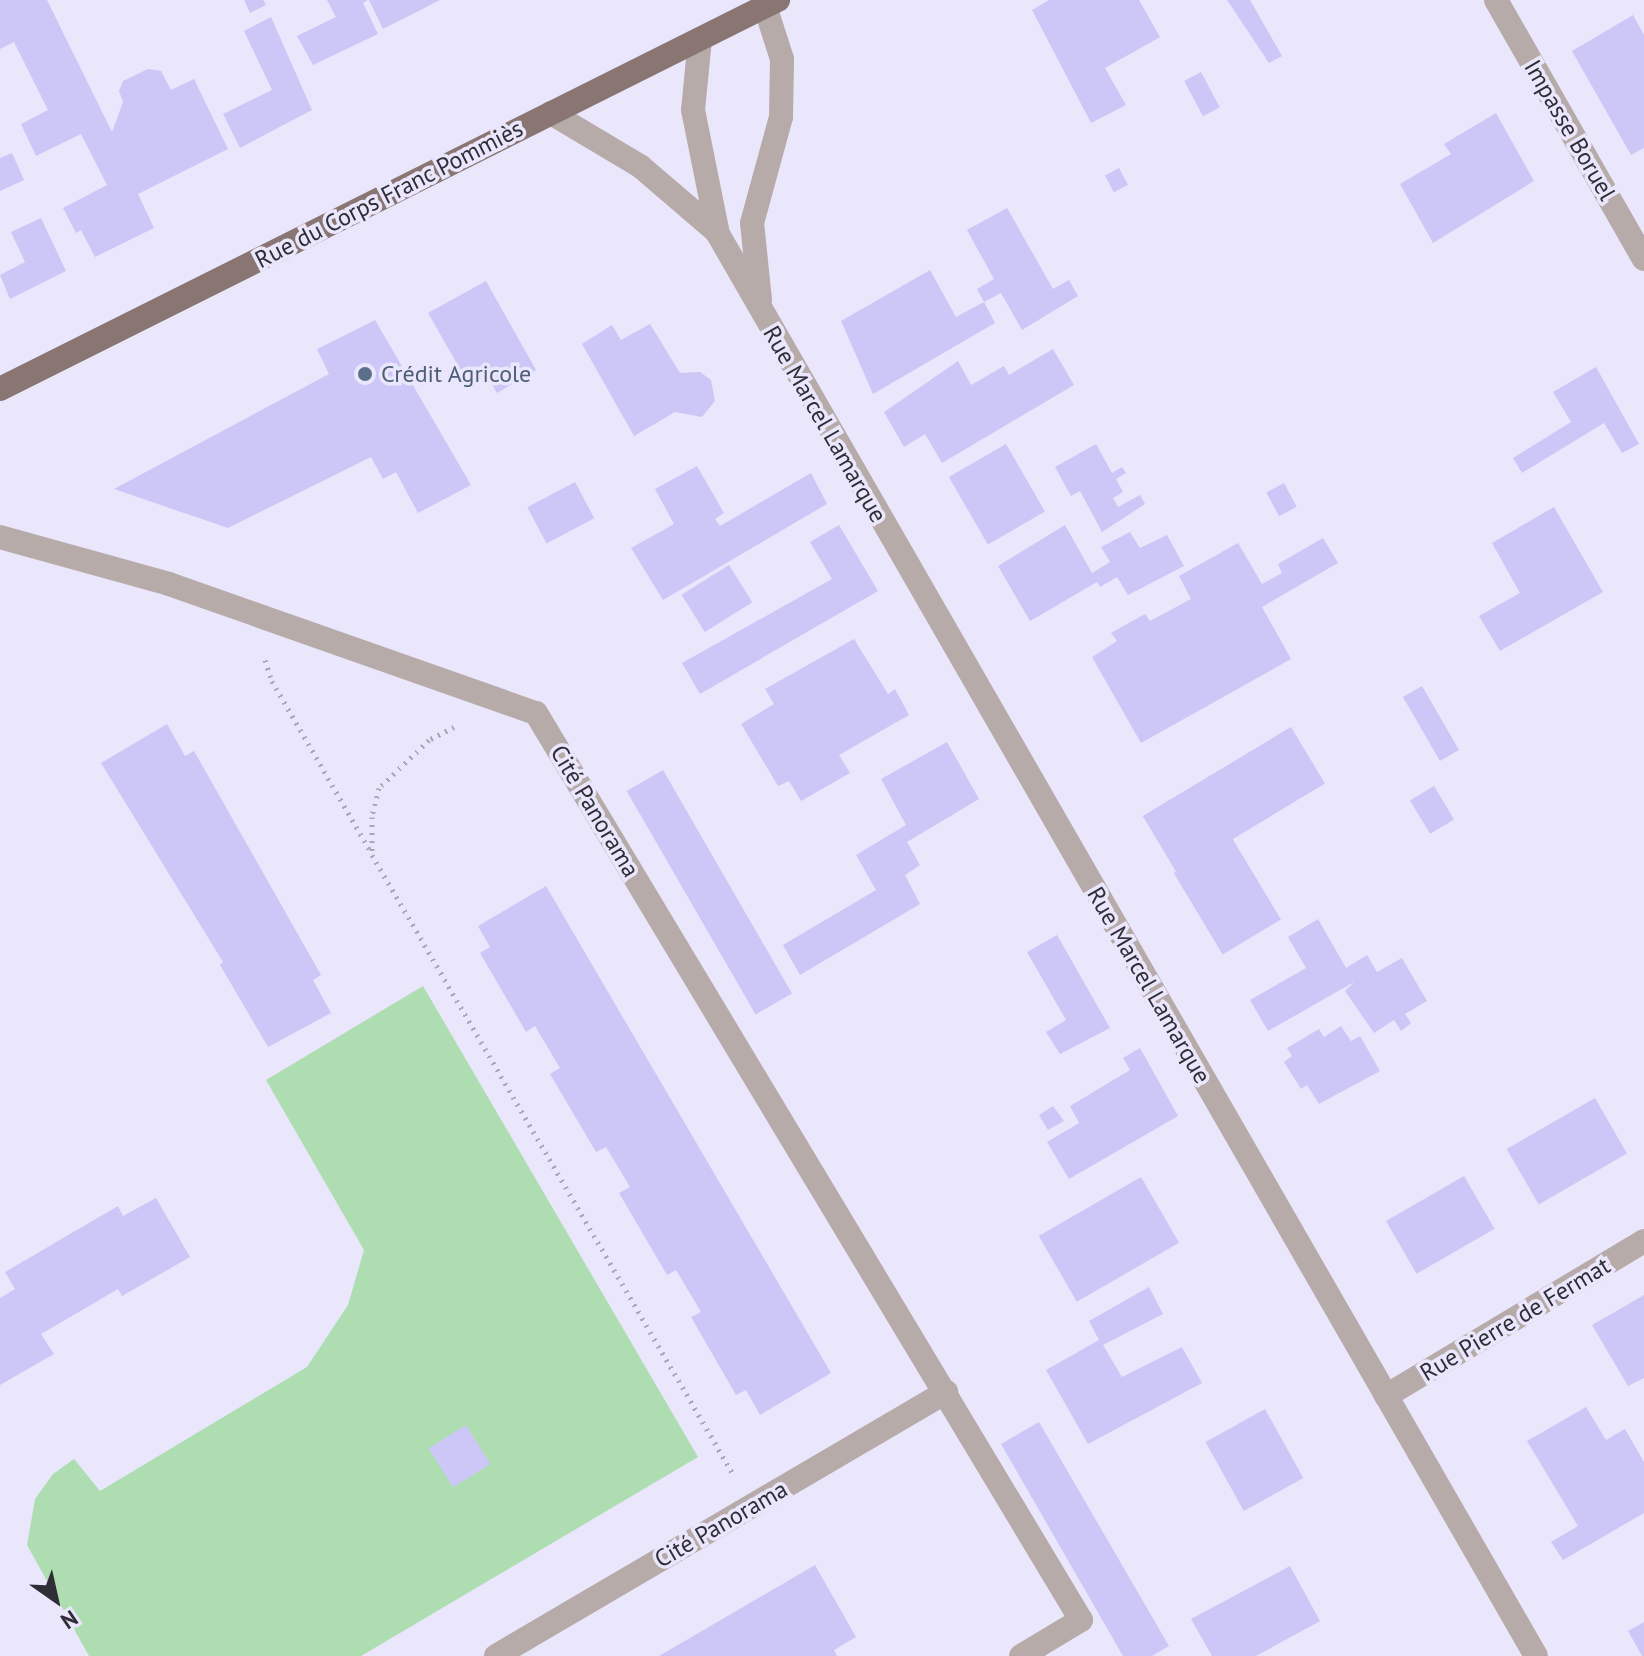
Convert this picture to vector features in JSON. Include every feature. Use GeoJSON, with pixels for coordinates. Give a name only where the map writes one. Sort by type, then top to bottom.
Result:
{"type":"FeatureCollection","features":[{"type":"Feature","properties":{"kind":"main road","name":"Rue du Corps Franc Pommiès"},"geometry":{"type":"LineString","coordinates":[[0,389],[772,3]]}},
{"type":"Feature","properties":{"kind":"street","name":"Impasse Boruel"},"geometry":{"type":"LineString","coordinates":[[1496,0],[1644,259]]}},
{"type":"Feature","properties":{"kind":"street","name":"Rue Marcel Lamarque"},"geometry":{"type":"LineString","coordinates":[[762,315],[752,223],[781,117],[782,59],[772,3]]}},
{"type":"Feature","properties":{"kind":"street","name":"Rue Marcel Lamarque"},"geometry":{"type":"LineString","coordinates":[[700,39],[693,110],[718,234],[1536,1656]]}},
{"type":"Feature","properties":{"kind":"street","name":"Rue Marcel Lamarque"},"geometry":{"type":"LineString","coordinates":[[551,113],[640,166],[718,234]]}},
{"type":"Feature","properties":{"kind":"street","name":"Cité Panorama"},"geometry":{"type":"LineString","coordinates":[[0,537],[169,584],[536,713],[1081,1620],[1021,1656]]}},
{"type":"Feature","properties":{"kind":"street","name":"Rue Pierre de Fermat"},"geometry":{"type":"LineString","coordinates":[[1386,1396],[1644,1241]]}},
{"type":"Feature","properties":{"kind":"street","name":"Cité Panorama"},"geometry":{"type":"LineString","coordinates":[[496,1656],[946,1392]]}},
{"type":"Feature","properties":{"kind":"path"},"geometry":{"type":"LineString","coordinates":[[251,613],[272,681],[752,1506]]}},
{"type":"Feature","properties":{"kind":"path"},"geometry":{"type":"LineString","coordinates":[[372,855],[372,817],[379,788],[429,740],[500,701]]}},
{"type":"Feature","properties":{"kind":"green space"},"geometry":{"type":"Polygon","coordinates":[[[423,986],[698,1457],[361,1656],[89,1656],[27,1545],[35,1499],[53,1474],[74,1459],[100,1491],[307,1367],[348,1305],[364,1250],[266,1080],[423,986]]]}},
{"type":"Feature","properties":{"kind":"building"},"geometry":{"type":"Polygon","coordinates":[[[0,0],[47,0],[112,132],[123,102],[119,91],[123,81],[148,69],[161,71],[171,90],[194,79],[228,149],[138,194],[154,228],[95,257],[81,230],[76,233],[63,208],[107,185],[81,134],[36,156],[21,124],[48,110],[14,42],[0,49],[0,0]]]}},
{"type":"Feature","properties":{"kind":"building"},"geometry":{"type":"Polygon","coordinates":[[[244,0],[263,0],[266,5],[250,13],[244,0]]]}},
{"type":"Feature","properties":{"kind":"building"},"geometry":{"type":"Polygon","coordinates":[[[327,0],[368,0],[363,3],[378,34],[313,65],[297,36],[336,17],[327,0]]]}},
{"type":"Feature","properties":{"kind":"building"},"geometry":{"type":"Polygon","coordinates":[[[369,0],[440,0],[383,29],[369,0]]]}},
{"type":"Feature","properties":{"kind":"building"},"geometry":{"type":"Polygon","coordinates":[[[1049,0],[1139,0],[1160,37],[1105,68],[1126,105],[1091,123],[1032,10],[1049,0]]]}},
{"type":"Feature","properties":{"kind":"building"},"geometry":{"type":"Polygon","coordinates":[[[1227,0],[1250,0],[1282,56],[1269,63],[1227,0]]]}},
{"type":"Feature","properties":{"kind":"building"},"geometry":{"type":"Polygon","coordinates":[[[1633,15],[1644,35],[1644,148],[1631,155],[1572,51],[1633,15]]]}},
{"type":"Feature","properties":{"kind":"building"},"geometry":{"type":"Polygon","coordinates":[[[271,17],[312,110],[240,148],[223,114],[272,90],[244,31],[271,17]]]}},
{"type":"Feature","properties":{"kind":"building"},"geometry":{"type":"Polygon","coordinates":[[[1201,72],[1220,107],[1203,116],[1184,81],[1201,72]]]}},
{"type":"Feature","properties":{"kind":"building"},"geometry":{"type":"Polygon","coordinates":[[[1496,113],[1534,181],[1433,243],[1400,184],[1451,154],[1444,144],[1496,113]]]}},
{"type":"Feature","properties":{"kind":"building"},"geometry":{"type":"Polygon","coordinates":[[[12,153],[24,180],[0,191],[0,158],[12,153]]]}},
{"type":"Feature","properties":{"kind":"building"},"geometry":{"type":"Polygon","coordinates":[[[1119,168],[1128,185],[1114,192],[1105,176],[1119,168]]]}},
{"type":"Feature","properties":{"kind":"building"},"geometry":{"type":"Polygon","coordinates":[[[1007,208],[1053,289],[1069,280],[1078,296],[1022,330],[1001,293],[984,302],[977,289],[994,279],[967,230],[1007,208]]]}},
{"type":"Feature","properties":{"kind":"building"},"geometry":{"type":"Polygon","coordinates":[[[41,218],[66,271],[10,299],[0,275],[25,262],[11,232],[41,218]]]}},
{"type":"Feature","properties":{"kind":"building"},"geometry":{"type":"Polygon","coordinates":[[[930,270],[956,317],[984,302],[995,323],[873,394],[841,321],[930,270]]]}},
{"type":"Feature","properties":{"kind":"building"},"geometry":{"type":"Polygon","coordinates":[[[486,281],[536,370],[497,393],[488,378],[471,388],[428,313],[486,281]]]}},
{"type":"Feature","properties":{"kind":"building"},"geometry":{"type":"Polygon","coordinates":[[[375,320],[471,485],[418,513],[396,472],[383,479],[371,457],[228,528],[114,489],[329,374],[317,349],[375,320]]]}},
{"type":"Feature","properties":{"kind":"building"},"geometry":{"type":"Polygon","coordinates":[[[650,324],[680,373],[700,372],[711,380],[715,401],[702,417],[675,412],[634,436],[582,344],[612,325],[621,340],[650,324]]]}},
{"type":"Feature","properties":{"kind":"building"},"geometry":{"type":"Polygon","coordinates":[[[1053,349],[1074,385],[942,463],[925,434],[904,447],[884,412],[958,361],[971,385],[1004,366],[1009,375],[1053,349]]]}},
{"type":"Feature","properties":{"kind":"building"},"geometry":{"type":"Polygon","coordinates":[[[1596,367],[1639,444],[1622,453],[1604,423],[1522,473],[1513,458],[1571,422],[1553,392],[1596,367]]]}},
{"type":"Feature","properties":{"kind":"building"},"geometry":{"type":"Polygon","coordinates":[[[1006,444],[1045,512],[988,545],[949,477],[1006,444]]]}},
{"type":"Feature","properties":{"kind":"building"},"geometry":{"type":"Polygon","coordinates":[[[1096,444],[1112,473],[1122,467],[1126,473],[1116,479],[1123,492],[1113,498],[1118,507],[1140,495],[1145,504],[1102,532],[1080,491],[1071,496],[1055,467],[1096,444]]]}},
{"type":"Feature","properties":{"kind":"building"},"geometry":{"type":"Polygon","coordinates":[[[697,466],[724,513],[715,519],[720,526],[811,473],[827,504],[663,600],[631,548],[674,524],[655,489],[697,466]]]}},
{"type":"Feature","properties":{"kind":"building"},"geometry":{"type":"Polygon","coordinates":[[[575,482],[594,518],[547,544],[527,507],[575,482]]]}},
{"type":"Feature","properties":{"kind":"building"},"geometry":{"type":"Polygon","coordinates":[[[1284,483],[1297,507],[1279,516],[1266,492],[1284,483]]]}},
{"type":"Feature","properties":{"kind":"building"},"geometry":{"type":"Polygon","coordinates":[[[1554,507],[1603,592],[1500,651],[1479,616],[1520,593],[1492,543],[1554,507]]]}},
{"type":"Feature","properties":{"kind":"building"},"geometry":{"type":"Polygon","coordinates":[[[839,525],[878,591],[700,694],[682,663],[832,579],[810,542],[839,525]]]}},
{"type":"Feature","properties":{"kind":"building"},"geometry":{"type":"Polygon","coordinates":[[[1065,525],[1092,573],[1110,562],[1101,547],[1130,532],[1140,548],[1167,535],[1184,566],[1128,595],[1117,577],[1100,587],[1097,582],[1030,621],[998,566],[1065,525]]]}},
{"type":"Feature","properties":{"kind":"building"},"geometry":{"type":"Polygon","coordinates":[[[1323,538],[1338,563],[1262,607],[1291,659],[1141,743],[1092,657],[1117,641],[1111,633],[1145,614],[1150,621],[1191,599],[1179,576],[1238,543],[1262,584],[1282,573],[1278,564],[1323,538]]]}},
{"type":"Feature","properties":{"kind":"building"},"geometry":{"type":"Polygon","coordinates":[[[729,565],[752,602],[705,632],[682,595],[729,565]]]}},
{"type":"Feature","properties":{"kind":"building"},"geometry":{"type":"Polygon","coordinates":[[[854,639],[888,694],[895,689],[909,715],[839,755],[850,773],[801,801],[789,781],[778,786],[741,724],[774,704],[765,689],[854,639]]]}},
{"type":"Feature","properties":{"kind":"building"},"geometry":{"type":"Polygon","coordinates":[[[1422,686],[1459,750],[1440,761],[1403,697],[1422,686]]]}},
{"type":"Feature","properties":{"kind":"building"},"geometry":{"type":"Polygon","coordinates":[[[167,724],[185,756],[194,751],[321,975],[313,980],[331,1013],[268,1047],[220,965],[223,962],[101,763],[167,724]]]}},
{"type":"Feature","properties":{"kind":"building"},"geometry":{"type":"Polygon","coordinates":[[[1291,727],[1325,784],[1177,873],[1143,816],[1291,727]]]}},
{"type":"Feature","properties":{"kind":"building"},"geometry":{"type":"Polygon","coordinates":[[[947,742],[979,799],[907,842],[920,865],[905,875],[920,904],[800,975],[783,945],[876,890],[856,855],[906,825],[881,779],[947,742]]]}},
{"type":"Feature","properties":{"kind":"building"},"geometry":{"type":"Polygon","coordinates":[[[663,770],[792,993],[756,1014],[627,791],[663,770]]]}},
{"type":"Feature","properties":{"kind":"building"},"geometry":{"type":"Polygon","coordinates":[[[1434,786],[1454,819],[1430,834],[1410,800],[1434,786]]]}},
{"type":"Feature","properties":{"kind":"building"},"geometry":{"type":"Polygon","coordinates":[[[1232,838],[1281,919],[1223,954],[1174,873],[1232,838]]]}},
{"type":"Feature","properties":{"kind":"building"},"geometry":{"type":"Polygon","coordinates":[[[546,886],[831,1373],[760,1415],[746,1390],[736,1395],[691,1317],[701,1312],[676,1270],[667,1275],[619,1193],[630,1187],[606,1147],[596,1152],[550,1074],[560,1068],[535,1026],[526,1032],[480,953],[490,947],[478,926],[546,886]]]}},
{"type":"Feature","properties":{"kind":"building"},"geometry":{"type":"Polygon","coordinates":[[[1318,919],[1346,968],[1367,955],[1377,972],[1402,958],[1427,1001],[1405,1014],[1411,1023],[1401,1031],[1394,1020],[1374,1033],[1345,991],[1354,982],[1268,1031],[1250,1000],[1306,968],[1288,937],[1318,919]]]}},
{"type":"Feature","properties":{"kind":"building"},"geometry":{"type":"Polygon","coordinates":[[[1057,935],[1110,1028],[1060,1054],[1046,1032],[1066,1020],[1027,952],[1057,935]]]}},
{"type":"Feature","properties":{"kind":"building"},"geometry":{"type":"Polygon","coordinates":[[[1341,1026],[1351,1041],[1360,1036],[1380,1071],[1319,1104],[1307,1085],[1301,1089],[1284,1062],[1292,1056],[1287,1048],[1319,1029],[1324,1037],[1341,1026]]]}},
{"type":"Feature","properties":{"kind":"building"},"geometry":{"type":"Polygon","coordinates":[[[1140,1048],[1178,1116],[1069,1179],[1047,1142],[1079,1123],[1070,1106],[1130,1070],[1123,1058],[1140,1048]]]}},
{"type":"Feature","properties":{"kind":"building"},"geometry":{"type":"Polygon","coordinates":[[[1595,1098],[1627,1153],[1539,1204],[1507,1149],[1595,1098]]]}},
{"type":"Feature","properties":{"kind":"building"},"geometry":{"type":"Polygon","coordinates":[[[1053,1106],[1064,1121],[1048,1130],[1039,1115],[1053,1106]]]}},
{"type":"Feature","properties":{"kind":"building"},"geometry":{"type":"Polygon","coordinates":[[[1464,1176],[1494,1229],[1417,1274],[1386,1221],[1464,1176]]]}},
{"type":"Feature","properties":{"kind":"building"},"geometry":{"type":"Polygon","coordinates":[[[1141,1177],[1179,1243],[1077,1302],[1039,1236],[1141,1177]]]}},
{"type":"Feature","properties":{"kind":"building"},"geometry":{"type":"Polygon","coordinates":[[[156,1198],[190,1257],[122,1296],[118,1289],[41,1334],[54,1354],[0,1385],[0,1298],[15,1289],[5,1272],[118,1206],[123,1216],[156,1198]]]}},
{"type":"Feature","properties":{"kind":"building"},"geometry":{"type":"Polygon","coordinates":[[[1149,1287],[1163,1314],[1103,1345],[1122,1377],[1182,1347],[1202,1383],[1088,1444],[1046,1370],[1099,1340],[1089,1321],[1149,1287]]]}},
{"type":"Feature","properties":{"kind":"building"},"geometry":{"type":"Polygon","coordinates":[[[1644,1295],[1644,1378],[1628,1386],[1592,1325],[1644,1295]]]}},
{"type":"Feature","properties":{"kind":"building"},"geometry":{"type":"Polygon","coordinates":[[[1586,1407],[1606,1440],[1625,1429],[1644,1462],[1644,1513],[1563,1560],[1551,1542],[1578,1526],[1527,1441],[1586,1407]]]}},
{"type":"Feature","properties":{"kind":"building"},"geometry":{"type":"Polygon","coordinates":[[[1265,1409],[1303,1478],[1244,1511],[1206,1442],[1265,1409]]]}},
{"type":"Feature","properties":{"kind":"building"},"geometry":{"type":"Polygon","coordinates":[[[1039,1422],[1169,1646],[1152,1656],[1123,1656],[1001,1444],[1039,1422]]]}},
{"type":"Feature","properties":{"kind":"building"},"geometry":{"type":"Polygon","coordinates":[[[466,1425],[490,1464],[453,1487],[429,1448],[466,1425]]]}},
{"type":"Feature","properties":{"kind":"building"},"geometry":{"type":"Polygon","coordinates":[[[815,1565],[856,1637],[834,1650],[837,1656],[659,1656],[815,1565]]]}},
{"type":"Feature","properties":{"kind":"building"},"geometry":{"type":"Polygon","coordinates":[[[1290,1566],[1320,1621],[1256,1656],[1212,1656],[1191,1619],[1290,1566]]]}},
{"type":"Feature","properties":{"kind":"building"},"geometry":{"type":"Polygon","coordinates":[[[1644,1622],[1644,1656],[1642,1656],[1628,1631],[1644,1622]]]}},
{"type":"Feature","properties":{"kind":"place","name":"Crédit Agricole"},"geometry":{"type":"Point","coordinates":[365,374]}}]}
